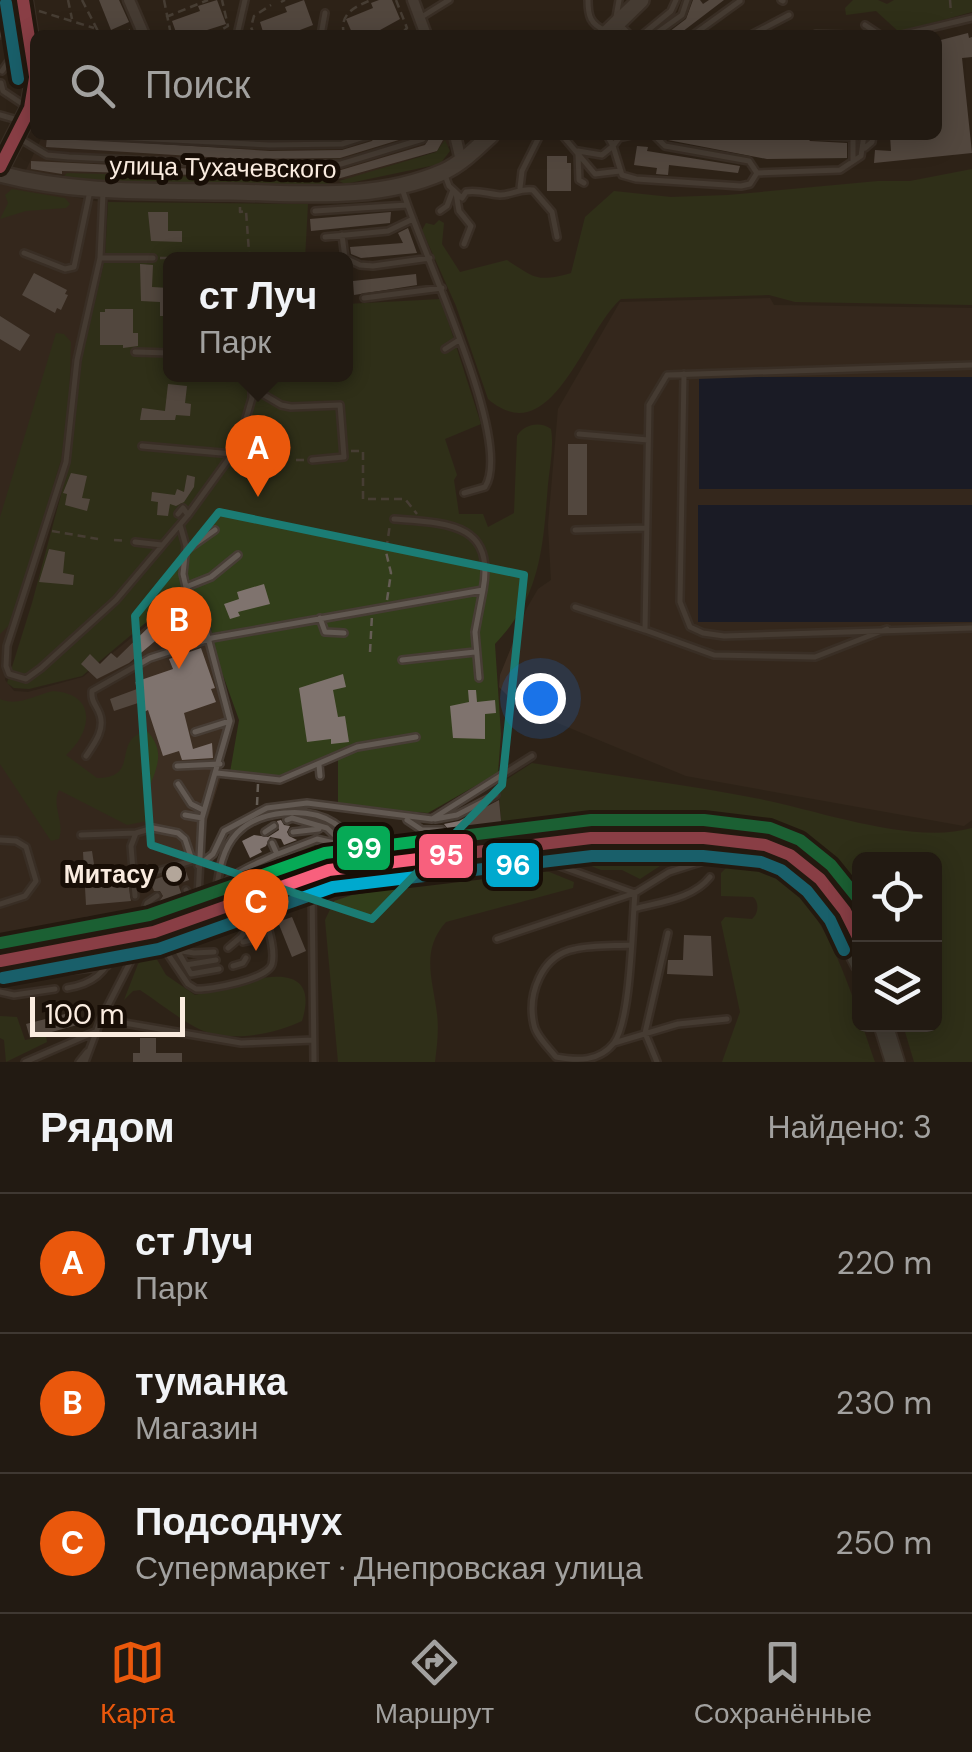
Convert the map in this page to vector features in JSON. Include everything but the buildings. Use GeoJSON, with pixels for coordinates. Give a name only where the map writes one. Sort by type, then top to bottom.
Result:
{"type":"FeatureCollection","features":[{"type":"Feature","properties":{"kind":"main road","name":"улица Тухачевского"},"geometry":{"type":"LineString","coordinates":[[30,55],[26,36],[31,6]]}},
{"type":"Feature","properties":{"kind":"main road","name":"улица Тухачевского"},"geometry":{"type":"LineString","coordinates":[[0,171],[30,94]]}},
{"type":"Feature","properties":{"kind":"main road"},"geometry":{"type":"LineString","coordinates":[[0,964],[149,940],[312,875],[367,858],[591,838],[663,836],[766,845],[807,867],[834,896],[852,928]]}},
{"type":"Feature","properties":{"kind":"main road"},"geometry":{"type":"LineString","coordinates":[[204,917],[262,903],[329,875],[532,850],[664,842],[764,852],[786,862],[816,888],[834,912],[852,948]]}},
{"type":"Feature","properties":{"kind":"main road"},"geometry":{"type":"LineString","coordinates":[[0,964],[149,940]]}},
{"type":"Feature","properties":{"kind":"main road"},"geometry":{"type":"LineString","coordinates":[[885,1032],[894,1062]]}},
{"type":"Feature","properties":{"kind":"main road"},"geometry":{"type":"LineString","coordinates":[[895,1032],[904,1062]]}},
{"type":"Feature","properties":{"kind":"street"},"geometry":{"type":"LineString","coordinates":[[130,0],[142,30]]}},
{"type":"Feature","properties":{"kind":"street"},"geometry":{"type":"LineString","coordinates":[[413,0],[424,30]]}},
{"type":"Feature","properties":{"kind":"street"},"geometry":{"type":"LineString","coordinates":[[617,30],[641,0]]}},
{"type":"Feature","properties":{"kind":"street"},"geometry":{"type":"LineString","coordinates":[[455,140],[461,161]]}},
{"type":"Feature","properties":{"kind":"street","name":"улица Тухачевского"},"geometry":{"type":"LineString","coordinates":[[0,171],[31,183],[97,190],[330,196],[402,185],[444,172],[485,140]]}},
{"type":"Feature","properties":{"kind":"lane"},"geometry":{"type":"LineString","coordinates":[[237,30],[245,0]]}},
{"type":"Feature","properties":{"kind":"lane"},"geometry":{"type":"LineString","coordinates":[[420,18],[449,0]]}},
{"type":"Feature","properties":{"kind":"lane"},"geometry":{"type":"LineString","coordinates":[[588,0],[590,19],[595,26],[608,30]]}},
{"type":"Feature","properties":{"kind":"lane"},"geometry":{"type":"LineString","coordinates":[[615,30],[619,0]]}},
{"type":"Feature","properties":{"kind":"lane"},"geometry":{"type":"LineString","coordinates":[[648,30],[671,11],[676,0]]}},
{"type":"Feature","properties":{"kind":"lane"},"geometry":{"type":"LineString","coordinates":[[661,30],[682,15],[686,0]]}},
{"type":"Feature","properties":{"kind":"lane"},"geometry":{"type":"LineString","coordinates":[[3,1],[26,36]]}},
{"type":"Feature","properties":{"kind":"lane"},"geometry":{"type":"LineString","coordinates":[[700,30],[740,1]]}},
{"type":"Feature","properties":{"kind":"lane"},"geometry":{"type":"LineString","coordinates":[[323,30],[325,13]]}},
{"type":"Feature","properties":{"kind":"lane"},"geometry":{"type":"LineString","coordinates":[[760,30],[788,15]]}},
{"type":"Feature","properties":{"kind":"lane"},"geometry":{"type":"LineString","coordinates":[[922,30],[972,18]]}},
{"type":"Feature","properties":{"kind":"lane"},"geometry":{"type":"LineString","coordinates":[[865,24],[873,30]]}},
{"type":"Feature","properties":{"kind":"lane"},"geometry":{"type":"LineString","coordinates":[[0,35],[26,36]]}},
{"type":"Feature","properties":{"kind":"lane"},"geometry":{"type":"LineString","coordinates":[[2,71],[26,36]]}},
{"type":"Feature","properties":{"kind":"lane"},"geometry":{"type":"LineString","coordinates":[[0,62],[14,58]]}},
{"type":"Feature","properties":{"kind":"lane"},"geometry":{"type":"LineString","coordinates":[[0,83],[21,123]]}},
{"type":"Feature","properties":{"kind":"lane"},"geometry":{"type":"LineString","coordinates":[[0,114],[21,123]]}},
{"type":"Feature","properties":{"kind":"lane"},"geometry":{"type":"LineString","coordinates":[[35,140],[47,154],[69,157],[269,165],[341,164],[420,140]]}},
{"type":"Feature","properties":{"kind":"lane"},"geometry":{"type":"LineString","coordinates":[[173,140],[270,145],[342,144],[354,140]]}},
{"type":"Feature","properties":{"kind":"lane"},"geometry":{"type":"LineString","coordinates":[[520,188],[522,172],[538,140]]}},
{"type":"Feature","properties":{"kind":"lane"},"geometry":{"type":"LineString","coordinates":[[567,140],[595,174],[620,172]]}},
{"type":"Feature","properties":{"kind":"lane"},"geometry":{"type":"LineString","coordinates":[[610,140],[620,172],[626,177],[741,186],[750,184],[758,173]]}},
{"type":"Feature","properties":{"kind":"lane"},"geometry":{"type":"LineString","coordinates":[[578,152],[602,154],[617,140]]}},
{"type":"Feature","properties":{"kind":"lane"},"geometry":{"type":"LineString","coordinates":[[660,140],[669,148],[749,161],[758,173]]}},
{"type":"Feature","properties":{"kind":"lane"},"geometry":{"type":"LineString","coordinates":[[853,140],[853,163]]}},
{"type":"Feature","properties":{"kind":"lane"},"geometry":{"type":"LineString","coordinates":[[864,140],[864,149]]}},
{"type":"Feature","properties":{"kind":"lane"},"geometry":{"type":"LineString","coordinates":[[758,173],[840,170],[853,163],[871,140]]}},
{"type":"Feature","properties":{"kind":"lane"},"geometry":{"type":"LineString","coordinates":[[578,152],[578,180],[584,183]]}},
{"type":"Feature","properties":{"kind":"lane"},"geometry":{"type":"LineString","coordinates":[[444,172],[459,210],[471,226],[464,244]]}},
{"type":"Feature","properties":{"kind":"lane"},"geometry":{"type":"LineString","coordinates":[[402,185],[442,288],[486,421],[492,470],[485,487],[464,493]]}},
{"type":"Feature","properties":{"kind":"lane"},"geometry":{"type":"LineString","coordinates":[[454,191],[462,198],[466,192],[478,190],[504,196],[520,188],[534,190],[549,206],[557,237]]}},
{"type":"Feature","properties":{"kind":"lane"},"geometry":{"type":"LineString","coordinates":[[24,253],[64,269],[74,266],[97,190]]}},
{"type":"Feature","properties":{"kind":"lane"},"geometry":{"type":"LineString","coordinates":[[97,190],[100,258],[77,360],[66,462],[5,660],[9,674],[28,678],[41,668],[116,600],[180,525],[233,454],[244,431],[253,382]]}},
{"type":"Feature","properties":{"kind":"lane"},"geometry":{"type":"LineString","coordinates":[[440,211],[454,191]]}},
{"type":"Feature","properties":{"kind":"lane"},"geometry":{"type":"LineString","coordinates":[[316,211],[407,206]]}},
{"type":"Feature","properties":{"kind":"lane"},"geometry":{"type":"LineString","coordinates":[[326,236],[388,231],[413,219]]}},
{"type":"Feature","properties":{"kind":"lane"},"geometry":{"type":"LineString","coordinates":[[342,235],[344,252]]}},
{"type":"Feature","properties":{"kind":"lane"},"geometry":{"type":"LineString","coordinates":[[100,258],[153,258]]}},
{"type":"Feature","properties":{"kind":"lane"},"geometry":{"type":"LineString","coordinates":[[353,262],[360,265],[430,258]]}},
{"type":"Feature","properties":{"kind":"lane"},"geometry":{"type":"LineString","coordinates":[[364,298],[442,288]]}},
{"type":"Feature","properties":{"kind":"lane"},"geometry":{"type":"LineString","coordinates":[[445,349],[459,340]]}},
{"type":"Feature","properties":{"kind":"lane"},"geometry":{"type":"LineString","coordinates":[[134,352],[163,354]]}},
{"type":"Feature","properties":{"kind":"lane"},"geometry":{"type":"LineString","coordinates":[[646,630],[649,404],[666,375],[972,366]]}},
{"type":"Feature","properties":{"kind":"lane"},"geometry":{"type":"LineString","coordinates":[[684,374],[680,602],[690,627],[724,636],[972,628]]}},
{"type":"Feature","properties":{"kind":"lane"},"geometry":{"type":"LineString","coordinates":[[253,388],[281,406],[338,403],[344,452],[341,460],[312,460]]}},
{"type":"Feature","properties":{"kind":"lane"},"geometry":{"type":"LineString","coordinates":[[578,434],[648,440]]}},
{"type":"Feature","properties":{"kind":"lane"},"geometry":{"type":"LineString","coordinates":[[142,446],[233,454]]}},
{"type":"Feature","properties":{"kind":"lane"},"geometry":{"type":"LineString","coordinates":[[178,514],[183,508],[188,515]]}},
{"type":"Feature","properties":{"kind":"lane"},"geometry":{"type":"LineString","coordinates":[[394,519],[461,528],[475,537],[484,556],[483,590],[474,632],[479,678]]}},
{"type":"Feature","properties":{"kind":"lane"},"geometry":{"type":"LineString","coordinates":[[180,525],[186,538],[186,587],[202,610],[230,720],[203,814],[196,861],[204,917]]}},
{"type":"Feature","properties":{"kind":"lane"},"geometry":{"type":"LineString","coordinates":[[575,530],[646,528]]}},
{"type":"Feature","properties":{"kind":"lane"},"geometry":{"type":"LineString","coordinates":[[186,551],[215,530]]}},
{"type":"Feature","properties":{"kind":"lane"},"geometry":{"type":"LineString","coordinates":[[136,542],[162,545]]}},
{"type":"Feature","properties":{"kind":"lane"},"geometry":{"type":"LineString","coordinates":[[186,587],[212,577],[238,556]]}},
{"type":"Feature","properties":{"kind":"lane"},"geometry":{"type":"LineString","coordinates":[[86,756],[101,726],[92,691],[150,658],[210,638],[483,590]]}},
{"type":"Feature","properties":{"kind":"lane"},"geometry":{"type":"LineString","coordinates":[[575,607],[714,655],[816,657],[887,630]]}},
{"type":"Feature","properties":{"kind":"lane"},"geometry":{"type":"LineString","coordinates":[[320,618],[324,632],[344,633]]}},
{"type":"Feature","properties":{"kind":"lane"},"geometry":{"type":"LineString","coordinates":[[402,660],[475,652]]}},
{"type":"Feature","properties":{"kind":"lane"},"geometry":{"type":"LineString","coordinates":[[196,732],[230,720]]}},
{"type":"Feature","properties":{"kind":"lane"},"geometry":{"type":"LineString","coordinates":[[217,774],[287,779],[357,747],[416,737]]}},
{"type":"Feature","properties":{"kind":"lane"},"geometry":{"type":"LineString","coordinates":[[432,820],[532,756]]}},
{"type":"Feature","properties":{"kind":"lane"},"geometry":{"type":"LineString","coordinates":[[177,766],[220,764]]}},
{"type":"Feature","properties":{"kind":"lane"},"geometry":{"type":"LineString","coordinates":[[320,765],[320,776]]}},
{"type":"Feature","properties":{"kind":"lane"},"geometry":{"type":"LineString","coordinates":[[178,784],[203,814]]}},
{"type":"Feature","properties":{"kind":"lane"},"geometry":{"type":"LineString","coordinates":[[155,872],[213,854],[224,831],[258,812],[294,802],[310,801],[432,820],[457,816],[496,796]]}},
{"type":"Feature","properties":{"kind":"lane"},"geometry":{"type":"LineString","coordinates":[[204,917],[216,892],[221,861],[236,833],[279,812],[295,811],[334,822],[367,858]]}},
{"type":"Feature","properties":{"kind":"lane"},"geometry":{"type":"LineString","coordinates":[[184,815],[203,814]]}},
{"type":"Feature","properties":{"kind":"lane"},"geometry":{"type":"LineString","coordinates":[[405,818],[422,830],[442,830]]}},
{"type":"Feature","properties":{"kind":"lane"},"geometry":{"type":"LineString","coordinates":[[287,820],[327,828],[367,858]]}},
{"type":"Feature","properties":{"kind":"lane"},"geometry":{"type":"LineString","coordinates":[[266,832],[274,826]]}},
{"type":"Feature","properties":{"kind":"lane"},"geometry":{"type":"LineString","coordinates":[[80,834],[136,833],[152,828],[178,833],[185,838],[196,861]]}},
{"type":"Feature","properties":{"kind":"lane"},"geometry":{"type":"LineString","coordinates":[[292,832],[327,828]]}},
{"type":"Feature","properties":{"kind":"lane"},"geometry":{"type":"LineString","coordinates":[[135,896],[130,846],[136,833]]}},
{"type":"Feature","properties":{"kind":"lane"},"geometry":{"type":"LineString","coordinates":[[216,892],[228,879],[317,839],[346,846]]}},
{"type":"Feature","properties":{"kind":"lane"},"geometry":{"type":"LineString","coordinates":[[0,840],[16,841],[26,847],[36,881],[25,896],[0,904]]}},
{"type":"Feature","properties":{"kind":"lane"},"geometry":{"type":"LineString","coordinates":[[272,843],[277,854]]}},
{"type":"Feature","properties":{"kind":"lane"},"geometry":{"type":"LineString","coordinates":[[497,939],[635,892],[669,872],[735,848]]}},
{"type":"Feature","properties":{"kind":"lane"},"geometry":{"type":"LineString","coordinates":[[532,850],[536,858],[635,892]]}},
{"type":"Feature","properties":{"kind":"lane"},"geometry":{"type":"LineString","coordinates":[[634,910],[702,888],[710,877]]}},
{"type":"Feature","properties":{"kind":"lane"},"geometry":{"type":"LineString","coordinates":[[312,880],[314,1062]]}},
{"type":"Feature","properties":{"kind":"lane"},"geometry":{"type":"LineString","coordinates":[[186,890],[204,917]]}},
{"type":"Feature","properties":{"kind":"lane"},"geometry":{"type":"LineString","coordinates":[[614,1043],[622,1023],[635,892]]}},
{"type":"Feature","properties":{"kind":"lane"},"geometry":{"type":"LineString","coordinates":[[82,1062],[101,1019],[149,940],[147,903],[157,896]]}},
{"type":"Feature","properties":{"kind":"lane"},"geometry":{"type":"LineString","coordinates":[[88,921],[129,918],[196,989],[260,976],[270,969],[272,959],[262,903]]}},
{"type":"Feature","properties":{"kind":"lane"},"geometry":{"type":"LineString","coordinates":[[242,943],[262,903]]}},
{"type":"Feature","properties":{"kind":"lane"},"geometry":{"type":"LineString","coordinates":[[657,1062],[645,1033],[668,932]]}},
{"type":"Feature","properties":{"kind":"lane"},"geometry":{"type":"LineString","coordinates":[[228,948],[256,939]]}},
{"type":"Feature","properties":{"kind":"lane"},"geometry":{"type":"LineString","coordinates":[[149,940],[177,950],[214,952]]}},
{"type":"Feature","properties":{"kind":"lane"},"geometry":{"type":"LineString","coordinates":[[631,946],[574,949],[564,952],[540,973],[532,993],[534,1028],[556,1057],[580,1062],[597,1056],[614,1043],[645,1033],[678,1024],[726,1019]]}},
{"type":"Feature","properties":{"kind":"lane"},"geometry":{"type":"LineString","coordinates":[[67,988],[88,985],[107,966],[114,947]]}},
{"type":"Feature","properties":{"kind":"lane"},"geometry":{"type":"LineString","coordinates":[[177,950],[196,975],[219,969]]}},
{"type":"Feature","properties":{"kind":"lane"},"geometry":{"type":"LineString","coordinates":[[233,966],[246,958]]}},
{"type":"Feature","properties":{"kind":"lane"},"geometry":{"type":"LineString","coordinates":[[186,966],[216,960]]}},
{"type":"Feature","properties":{"kind":"lane"},"geometry":{"type":"LineString","coordinates":[[0,978],[107,966]]}},
{"type":"Feature","properties":{"kind":"lane"},"geometry":{"type":"LineString","coordinates":[[0,992],[14,995],[54,990]]}},
{"type":"Feature","properties":{"kind":"lane"},"geometry":{"type":"LineString","coordinates":[[101,1019],[241,1044],[313,1040]]}},
{"type":"Feature","properties":{"kind":"lane"},"geometry":{"type":"LineString","coordinates":[[25,1062],[97,1031]]}},
{"type":"Feature","properties":{"kind":"path"},"geometry":{"type":"LineString","coordinates":[[68,0],[72,20]]}},
{"type":"Feature","properties":{"kind":"path"},"geometry":{"type":"LineString","coordinates":[[82,0],[94,28]]}},
{"type":"Feature","properties":{"kind":"path"},"geometry":{"type":"LineString","coordinates":[[164,0],[170,30]]}},
{"type":"Feature","properties":{"kind":"path"},"geometry":{"type":"LineString","coordinates":[[166,16],[208,0]]}},
{"type":"Feature","properties":{"kind":"path"},"geometry":{"type":"LineString","coordinates":[[221,30],[228,26],[222,0]]}},
{"type":"Feature","properties":{"kind":"path"},"geometry":{"type":"LineString","coordinates":[[344,30],[350,9],[370,0]]}},
{"type":"Feature","properties":{"kind":"path"},"geometry":{"type":"LineString","coordinates":[[396,0],[405,30]]}},
{"type":"Feature","properties":{"kind":"path"},"geometry":{"type":"LineString","coordinates":[[950,0],[951,12]]}},
{"type":"Feature","properties":{"kind":"path"},"geometry":{"type":"LineString","coordinates":[[31,6],[94,28]]}},
{"type":"Feature","properties":{"kind":"path"},"geometry":{"type":"LineString","coordinates":[[252,30],[254,16],[271,6]]}},
{"type":"Feature","properties":{"kind":"path"},"geometry":{"type":"LineString","coordinates":[[235,202],[240,202],[240,212],[246,212],[249,252]]}},
{"type":"Feature","properties":{"kind":"path"},"geometry":{"type":"LineString","coordinates":[[153,258],[163,258]]}},
{"type":"Feature","properties":{"kind":"path"},"geometry":{"type":"LineString","coordinates":[[344,452],[363,451],[363,499],[405,499],[420,521]]}},
{"type":"Feature","properties":{"kind":"path"},"geometry":{"type":"LineString","coordinates":[[386,606],[391,573],[386,552],[394,519]]}},
{"type":"Feature","properties":{"kind":"path"},"geometry":{"type":"LineString","coordinates":[[46,530],[98,538]]}},
{"type":"Feature","properties":{"kind":"path"},"geometry":{"type":"LineString","coordinates":[[114,540],[136,542]]}},
{"type":"Feature","properties":{"kind":"path"},"geometry":{"type":"LineString","coordinates":[[370,652],[372,609]]}},
{"type":"Feature","properties":{"kind":"path"},"geometry":{"type":"LineString","coordinates":[[258,779],[258,812]]}},
{"type":"Feature","properties":{"kind":"highlighted area"},"geometry":{"type":"Polygon","coordinates":[[[219,512],[524,575],[502,785],[372,919],[151,845],[135,616],[219,512]]]}},
{"type":"Feature","properties":{"kind":"shaded area"},"geometry":{"type":"Polygon","coordinates":[[[41,140],[449,140],[451,146],[350,179],[24,174],[41,140]]]}},
{"type":"Feature","properties":{"kind":"shaded area"},"geometry":{"type":"Polygon","coordinates":[[[0,184],[101,202],[97,260],[72,360],[63,460],[20,603],[9,627],[5,680],[14,691],[28,692],[83,677],[188,592],[203,623],[224,701],[227,739],[221,776],[201,840],[199,911],[142,928],[0,954],[0,184]]]}},
{"type":"Feature","properties":{"kind":"shaded area"},"geometry":{"type":"Polygon","coordinates":[[[770,298],[774,305],[972,308],[972,820],[964,826],[686,776],[519,707],[499,687],[500,675],[527,608],[538,589],[551,580],[548,525],[558,409],[620,302],[770,298]]]}},
{"type":"Feature","properties":{"kind":"green space"},"geometry":{"type":"Polygon","coordinates":[[[853,0],[887,4],[894,0],[972,0],[972,12],[906,30],[897,30],[876,11],[846,15],[845,8],[853,0]]]}},
{"type":"Feature","properties":{"kind":"green space"},"geometry":{"type":"Polygon","coordinates":[[[445,140],[450,151],[440,164],[345,184],[339,181],[436,152],[445,140]]]}},
{"type":"Feature","properties":{"kind":"green space"},"geometry":{"type":"Polygon","coordinates":[[[972,169],[972,305],[795,302],[769,295],[621,299],[607,314],[565,381],[531,411],[511,412],[488,399],[456,306],[422,230],[426,223],[444,223],[442,244],[460,272],[507,260],[530,274],[550,278],[571,273],[585,217],[614,191],[671,197],[728,195],[910,181],[972,169]]]}},
{"type":"Feature","properties":{"kind":"green space"},"geometry":{"type":"Polygon","coordinates":[[[67,173],[330,183],[102,183],[64,176],[67,173]]]}},
{"type":"Feature","properties":{"kind":"green space"},"geometry":{"type":"Polygon","coordinates":[[[12,189],[65,198],[70,204],[66,208],[26,211],[0,219],[8,203],[5,195],[12,189]]]}},
{"type":"Feature","properties":{"kind":"green space"},"geometry":{"type":"Polygon","coordinates":[[[108,202],[308,204],[305,252],[163,252],[163,382],[353,382],[353,304],[441,299],[481,424],[445,439],[457,475],[454,480],[459,514],[483,514],[488,527],[514,513],[517,436],[532,425],[551,429],[537,570],[522,608],[495,644],[501,734],[498,773],[428,813],[338,806],[338,760],[281,782],[229,778],[239,720],[215,653],[211,629],[192,590],[186,589],[82,676],[29,689],[7,683],[70,461],[82,357],[105,258],[108,202]]]}},
{"type":"Feature","properties":{"kind":"green space"},"geometry":{"type":"Polygon","coordinates":[[[56,333],[64,334],[71,342],[69,403],[61,460],[18,602],[9,625],[0,634],[0,517],[56,333]]]}},
{"type":"Feature","properties":{"kind":"green space"},"geometry":{"type":"Polygon","coordinates":[[[53,691],[78,699],[84,707],[81,736],[66,755],[97,778],[119,772],[136,735],[147,731],[155,742],[158,763],[149,792],[147,821],[127,825],[59,790],[59,839],[51,841],[0,764],[0,699],[20,701],[53,691]]]}},
{"type":"Feature","properties":{"kind":"green space"},"geometry":{"type":"Polygon","coordinates":[[[532,763],[732,794],[895,829],[948,832],[972,828],[972,1062],[914,1062],[905,1032],[942,1032],[942,852],[852,852],[852,906],[813,858],[793,845],[763,834],[728,827],[650,822],[502,831],[498,785],[532,763]]]}},
{"type":"Feature","properties":{"kind":"green space"},"geometry":{"type":"Polygon","coordinates":[[[326,844],[343,853],[309,861],[220,896],[224,890],[295,857],[301,848],[326,844]]]}},
{"type":"Feature","properties":{"kind":"green space"},"geometry":{"type":"Polygon","coordinates":[[[691,849],[700,853],[663,864],[640,879],[622,870],[601,870],[565,855],[691,849]]]}},
{"type":"Feature","properties":{"kind":"green space"},"geometry":{"type":"Polygon","coordinates":[[[537,867],[574,882],[573,888],[446,922],[438,933],[430,966],[438,1020],[435,1062],[338,1062],[325,920],[334,901],[537,867]]]}},
{"type":"Feature","properties":{"kind":"green space"},"geometry":{"type":"Polygon","coordinates":[[[727,867],[774,877],[798,895],[814,914],[852,996],[852,1032],[865,1032],[875,1062],[722,1062],[740,1012],[721,922],[725,917],[752,919],[757,908],[753,897],[721,896],[721,873],[727,867]]]}},
{"type":"Feature","properties":{"kind":"green space"},"geometry":{"type":"Polygon","coordinates":[[[147,955],[155,956],[166,975],[195,995],[251,980],[288,978],[300,984],[305,998],[302,1021],[266,1033],[225,1036],[193,1026],[140,990],[124,1000],[138,964],[147,955]]]}},
{"type":"Feature","properties":{"kind":"green space"},"geometry":{"type":"Polygon","coordinates":[[[0,1016],[17,1017],[25,1040],[46,1036],[47,1042],[6,1062],[0,1016]]]}},
{"type":"Feature","properties":{"kind":"water"},"geometry":{"type":"Polygon","coordinates":[[[699,377],[972,377],[972,489],[699,489],[699,377]]]}},
{"type":"Feature","properties":{"kind":"water"},"geometry":{"type":"Polygon","coordinates":[[[698,505],[972,505],[972,622],[698,622],[698,505]]]}},
{"type":"Feature","properties":{"kind":"transit line","name":"95"},"geometry":{"type":"LineString","coordinates":[[23,0],[30,44]]}},
{"type":"Feature","properties":{"kind":"transit line","name":"96"},"geometry":{"type":"LineString","coordinates":[[6,3],[18,79]]}},
{"type":"Feature","properties":{"kind":"transit line","name":"95"},"geometry":{"type":"LineString","coordinates":[[0,167],[30,108]]}},
{"type":"Feature","properties":{"kind":"transit line","name":"99"},"geometry":{"type":"LineString","coordinates":[[0,943],[149,915],[325,853],[591,820],[704,820],[770,828],[800,840],[831,865],[852,891]]}},
{"type":"Feature","properties":{"kind":"transit line","name":"95"},"geometry":{"type":"LineString","coordinates":[[0,961],[154,932],[329,870],[591,838],[704,838],[765,845],[790,855],[820,879],[852,925]]}},
{"type":"Feature","properties":{"kind":"transit line","name":"96"},"geometry":{"type":"LineString","coordinates":[[3,978],[159,949],[333,887],[592,856],[703,856],[761,862],[781,870],[807,891],[830,920],[844,950]]}},
{"type":"Feature","properties":{"kind":"place","name":"ст Луч"},"geometry":{"type":"Point","coordinates":[258,497]}},
{"type":"Feature","properties":{"kind":"place","name":"туманка"},"geometry":{"type":"Point","coordinates":[179,669]}},
{"type":"Feature","properties":{"kind":"place","name":"Митасу"},"geometry":{"type":"Point","coordinates":[174,874]}},
{"type":"Feature","properties":{"kind":"place","name":"Подсоднух"},"geometry":{"type":"Point","coordinates":[256,951]}}]}
